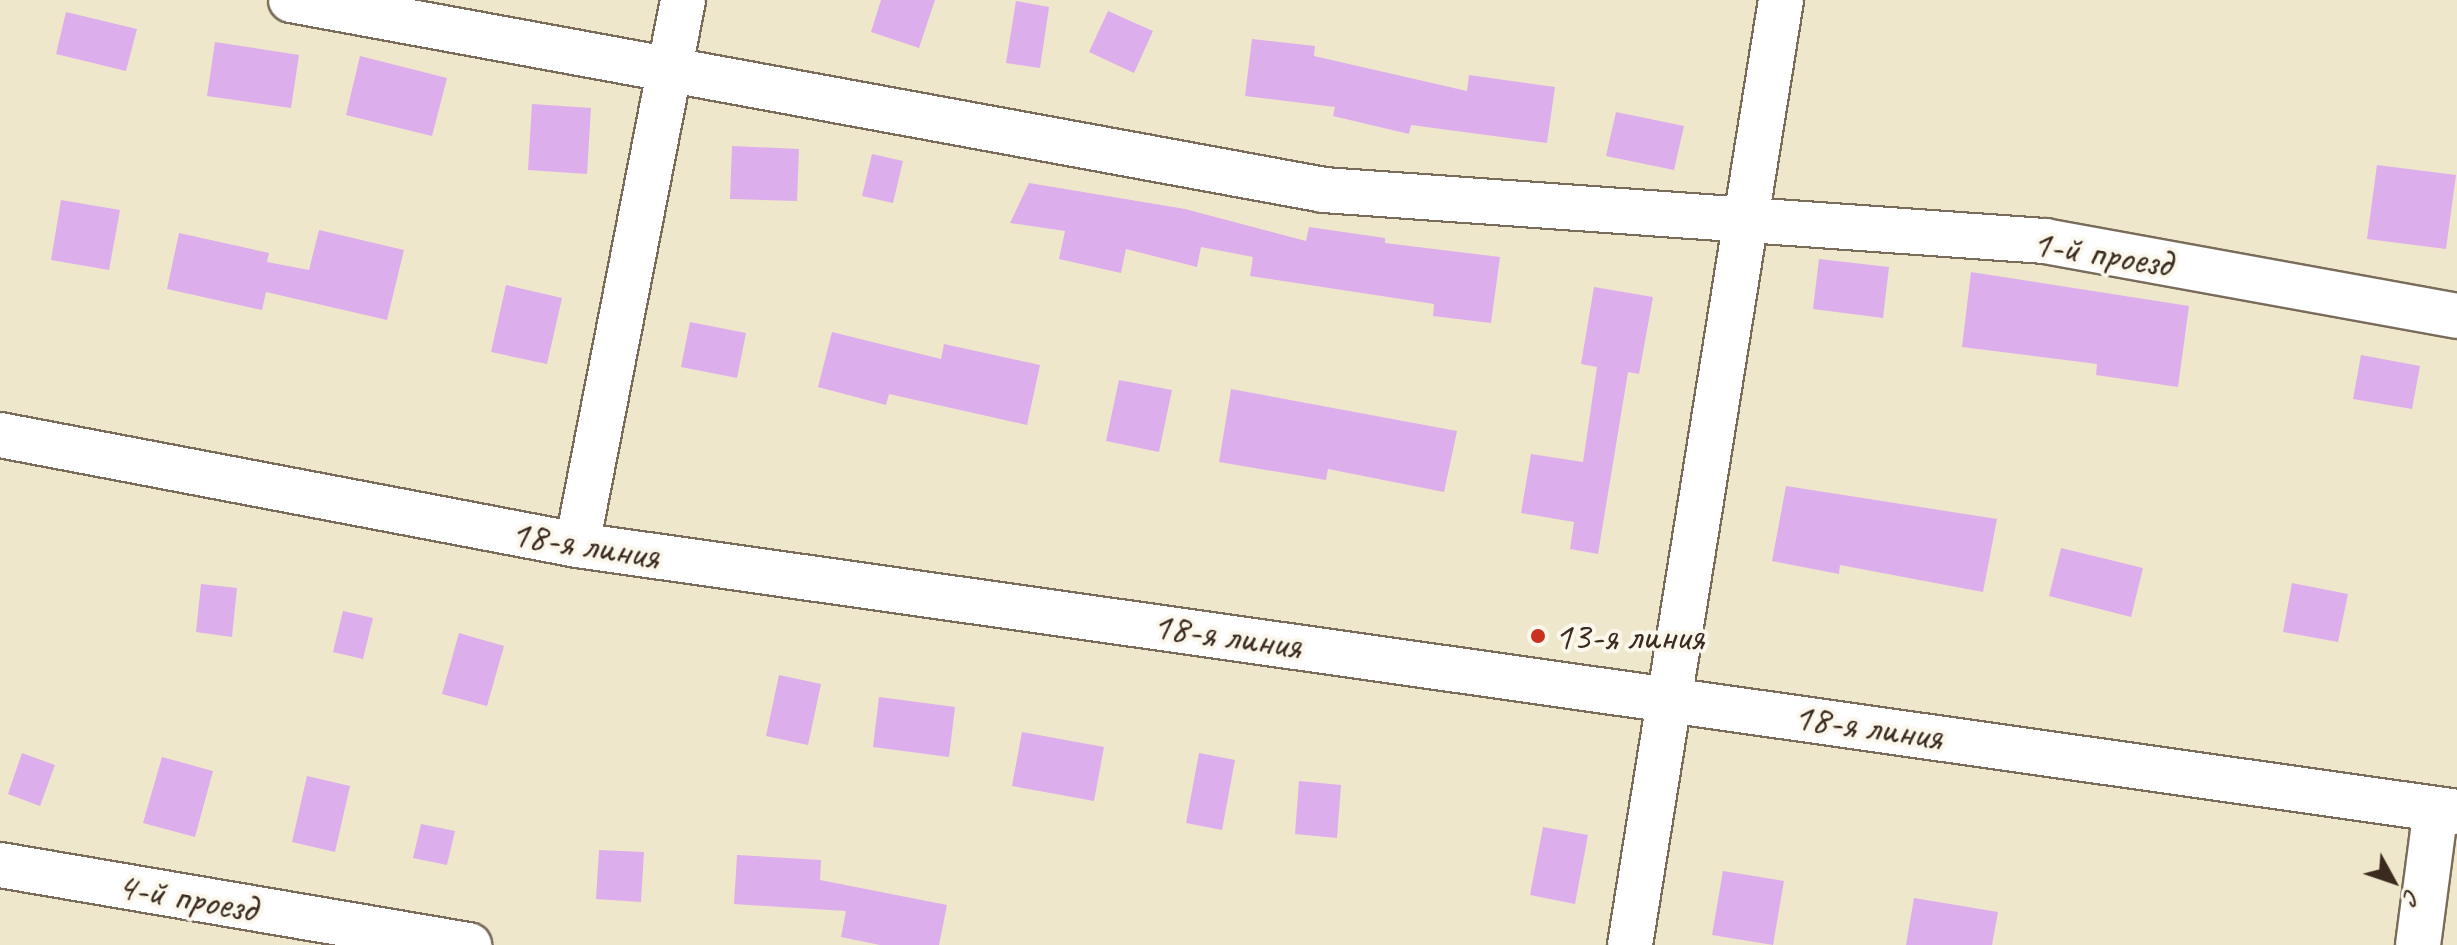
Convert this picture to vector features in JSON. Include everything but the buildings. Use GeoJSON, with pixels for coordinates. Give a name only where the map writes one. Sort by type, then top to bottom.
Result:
{"type":"FeatureCollection","features":[{"type":"Feature","properties":{"kind":"street","name":"1-й проезд"},"geometry":{"type":"LineString","coordinates":[[291,0],[1324,190],[2045,241],[2457,316]]}},
{"type":"Feature","properties":{"kind":"street"},"geometry":{"type":"LineString","coordinates":[[577,545],[683,0]]}},
{"type":"Feature","properties":{"kind":"street"},"geometry":{"type":"LineString","coordinates":[[1630,945],[1781,0]]}},
{"type":"Feature","properties":{"kind":"street","name":"18-я линия"},"geometry":{"type":"LineString","coordinates":[[0,435],[577,545],[1668,697],[2446,811]]}},
{"type":"Feature","properties":{"kind":"street"},"geometry":{"type":"LineString","coordinates":[[2418,945],[2446,811]]}},
{"type":"Feature","properties":{"kind":"street","name":"4-й проезд"},"geometry":{"type":"LineString","coordinates":[[0,865],[469,945]]}},
{"type":"Feature","properties":{"kind":"place","name":"13-я линия"},"geometry":{"type":"Point","coordinates":[1538,636]}}]}
